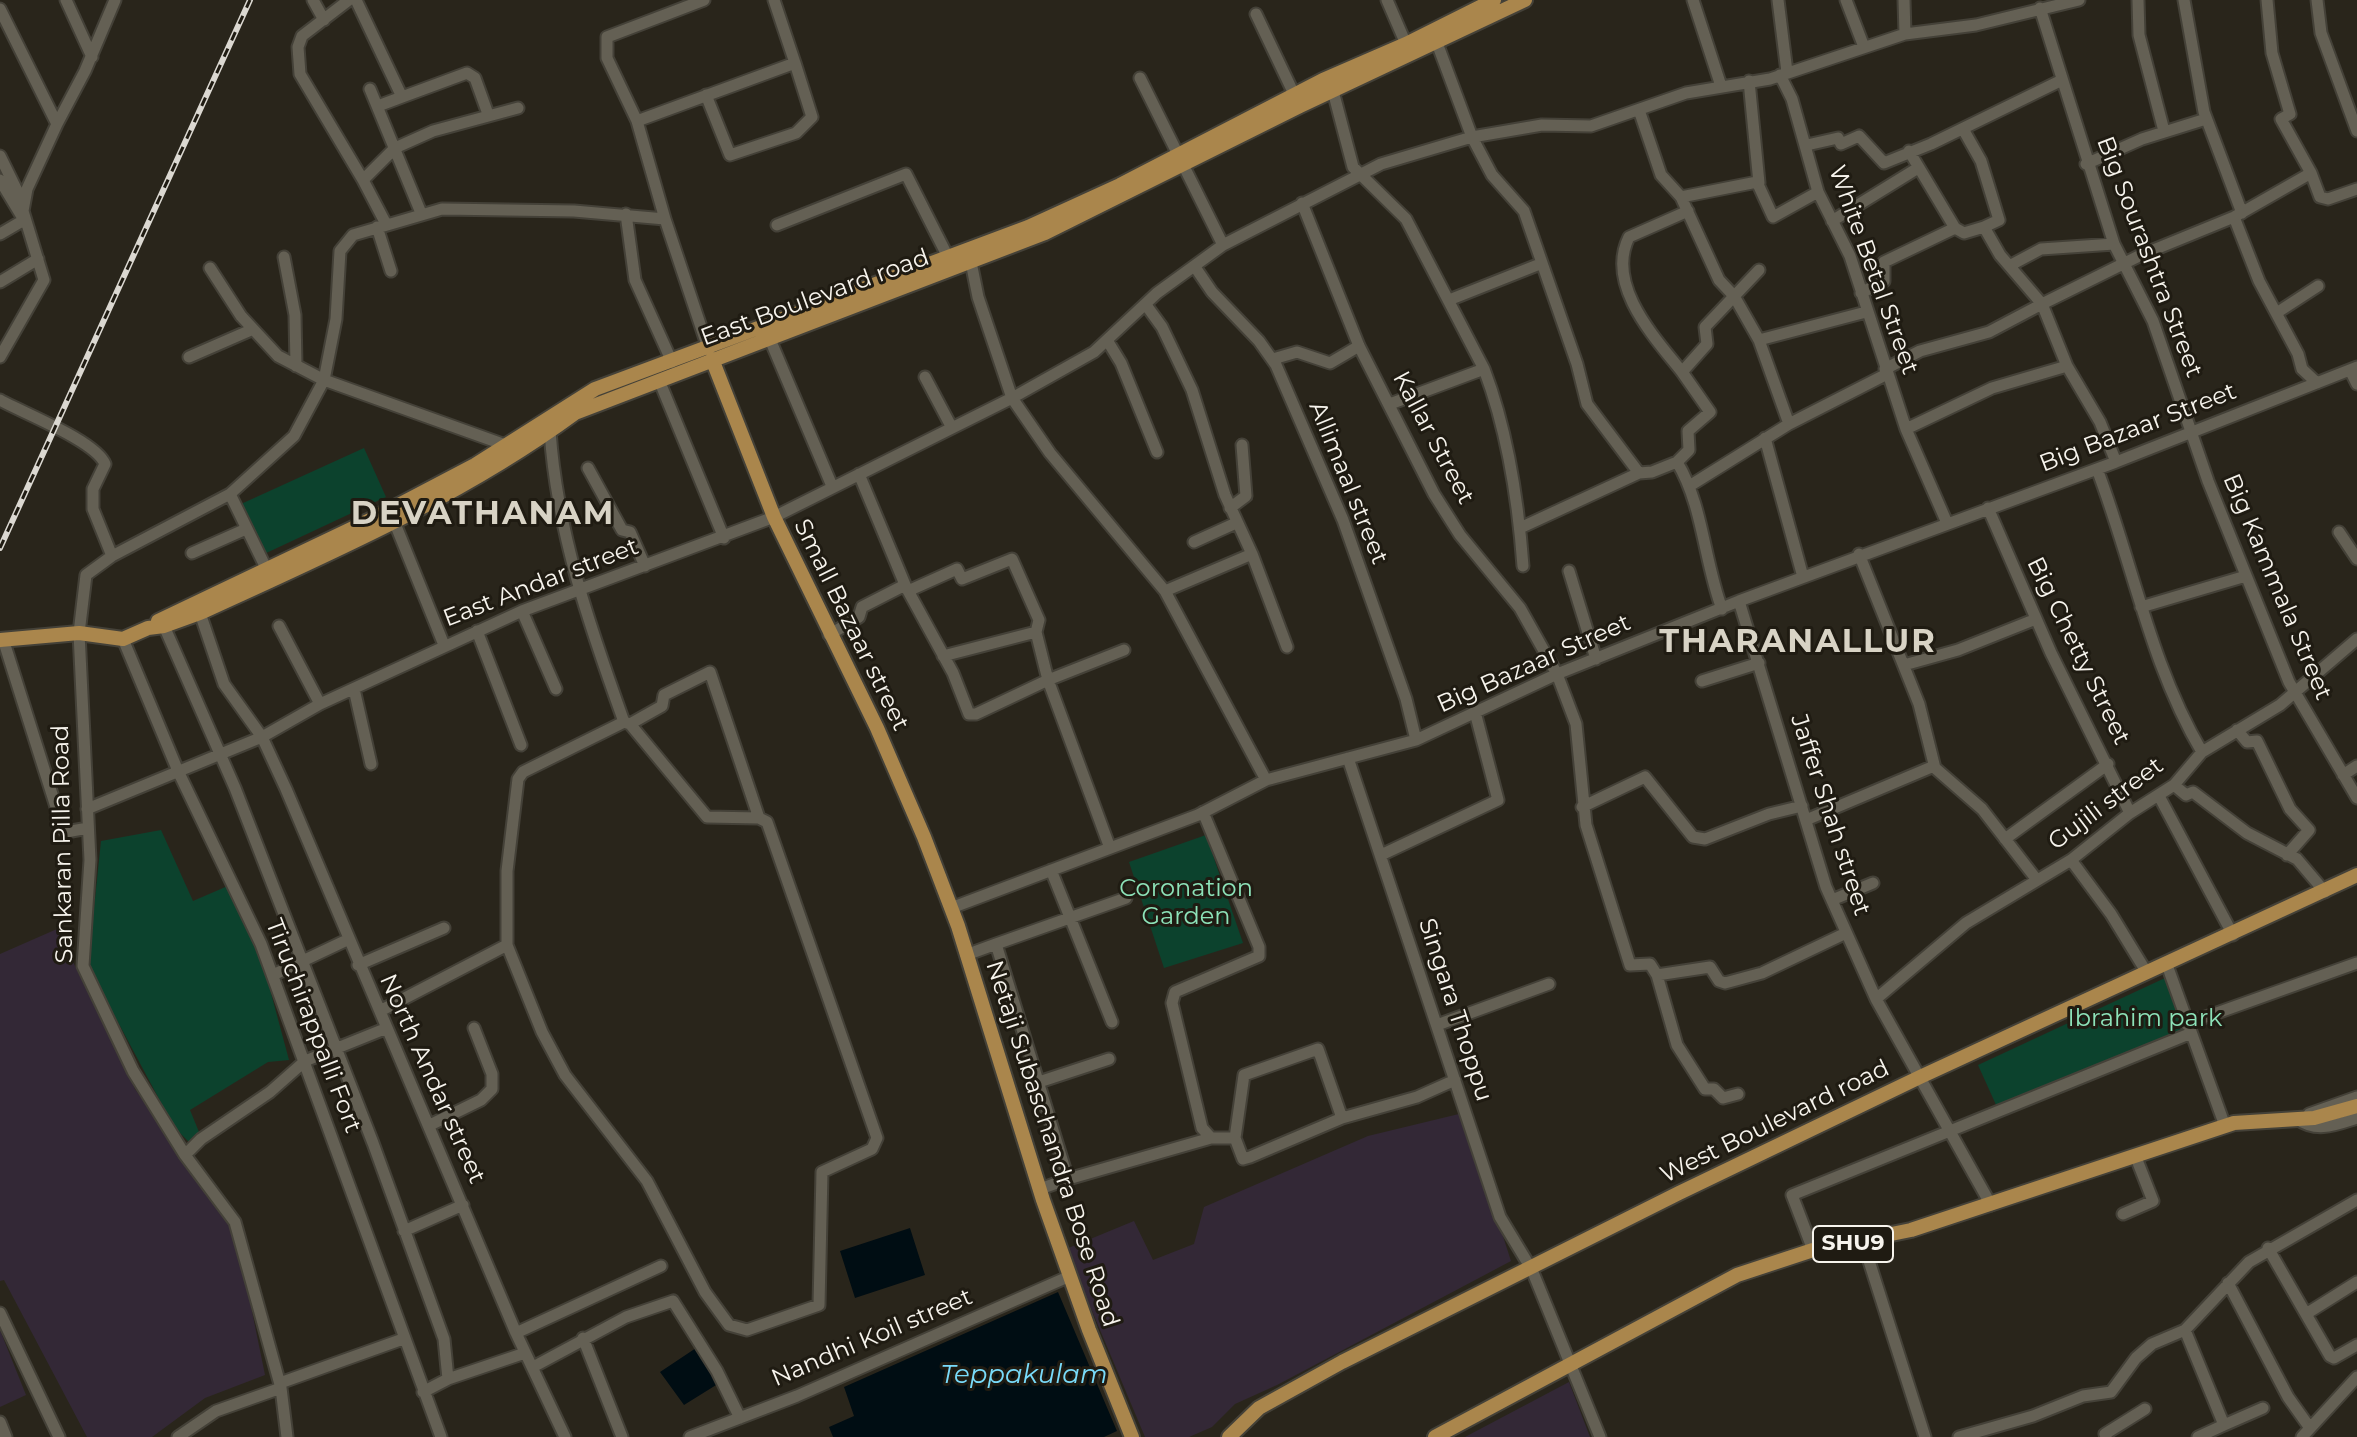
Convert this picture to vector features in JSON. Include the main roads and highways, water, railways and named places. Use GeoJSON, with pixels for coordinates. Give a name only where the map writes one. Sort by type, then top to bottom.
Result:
{"type":"FeatureCollection","features":[{"type":"Feature","properties":{"kind":"main road"},"geometry":{"type":"LineString","coordinates":[[148,628],[166,616],[374,518],[507,446],[550,414],[595,389],[672,362],[710,354],[949,259],[1181,158],[1294,94],[1494,0]]}},
{"type":"Feature","properties":{"kind":"main road","name":"East Boulevard road"},"geometry":{"type":"LineString","coordinates":[[2,639],[79,633],[123,639],[148,628],[164,626],[200,613],[394,521],[524,450],[575,413],[659,380],[710,354],[769,337],[971,262],[1103,207],[1181,158],[1333,91],[1525,0]]}},
{"type":"Feature","properties":{"kind":"main road","name":"Small Bazaar street"},"geometry":{"type":"LineString","coordinates":[[710,354],[774,517],[877,728],[951,908]]}},
{"type":"Feature","properties":{"kind":"main road","name":"West Boulevard road"},"geometry":{"type":"LineString","coordinates":[[1229,1437],[1259,1408],[1328,1369],[1532,1270],[1679,1193],[1920,1077],[2233,935],[2357,875]]}},
{"type":"Feature","properties":{"kind":"main road","name":"Netaji Subaschandra Bose Road"},"geometry":{"type":"LineString","coordinates":[[951,908],[1040,1189],[1132,1437]]}},
{"type":"Feature","properties":{"kind":"main road","name":"SHU9"},"geometry":{"type":"LineString","coordinates":[[1435,1437],[1454,1432],[1570,1364],[1737,1275],[1813,1250],[1863,1242],[1991,1205],[2225,1126],[2314,1118],[2357,1106]]}},
{"type":"Feature","properties":{"kind":"water"},"geometry":{"type":"Polygon","coordinates":[[[910,1228],[925,1275],[855,1298],[840,1251],[910,1228]]]}},
{"type":"Feature","properties":{"kind":"water","name":"Teppakulam"},"geometry":{"type":"Polygon","coordinates":[[[1058,1292],[1117,1431],[1104,1437],[833,1437],[829,1427],[854,1416],[844,1387],[1058,1292]]]}},
{"type":"Feature","properties":{"kind":"water"},"geometry":{"type":"Polygon","coordinates":[[[696,1348],[721,1382],[684,1405],[660,1372],[696,1348]]]}},
{"type":"Feature","properties":{"kind":"railway"},"geometry":{"type":"LineString","coordinates":[[0,548],[250,0]]}},
{"type":"Feature","properties":{"kind":"district","name":"DEVATHANAM"},"geometry":{"type":"Point","coordinates":[483,515]}},
{"type":"Feature","properties":{"kind":"district","name":"THARANALLUR"},"geometry":{"type":"Point","coordinates":[1798,643]}},
{"type":"Feature","properties":{"kind":"park label","name":"Coronation Garden"},"geometry":{"type":"Point","coordinates":[1186,903]}},
{"type":"Feature","properties":{"kind":"park label","name":"Ibrahim park"},"geometry":{"type":"Point","coordinates":[2145,1019]}}]}
